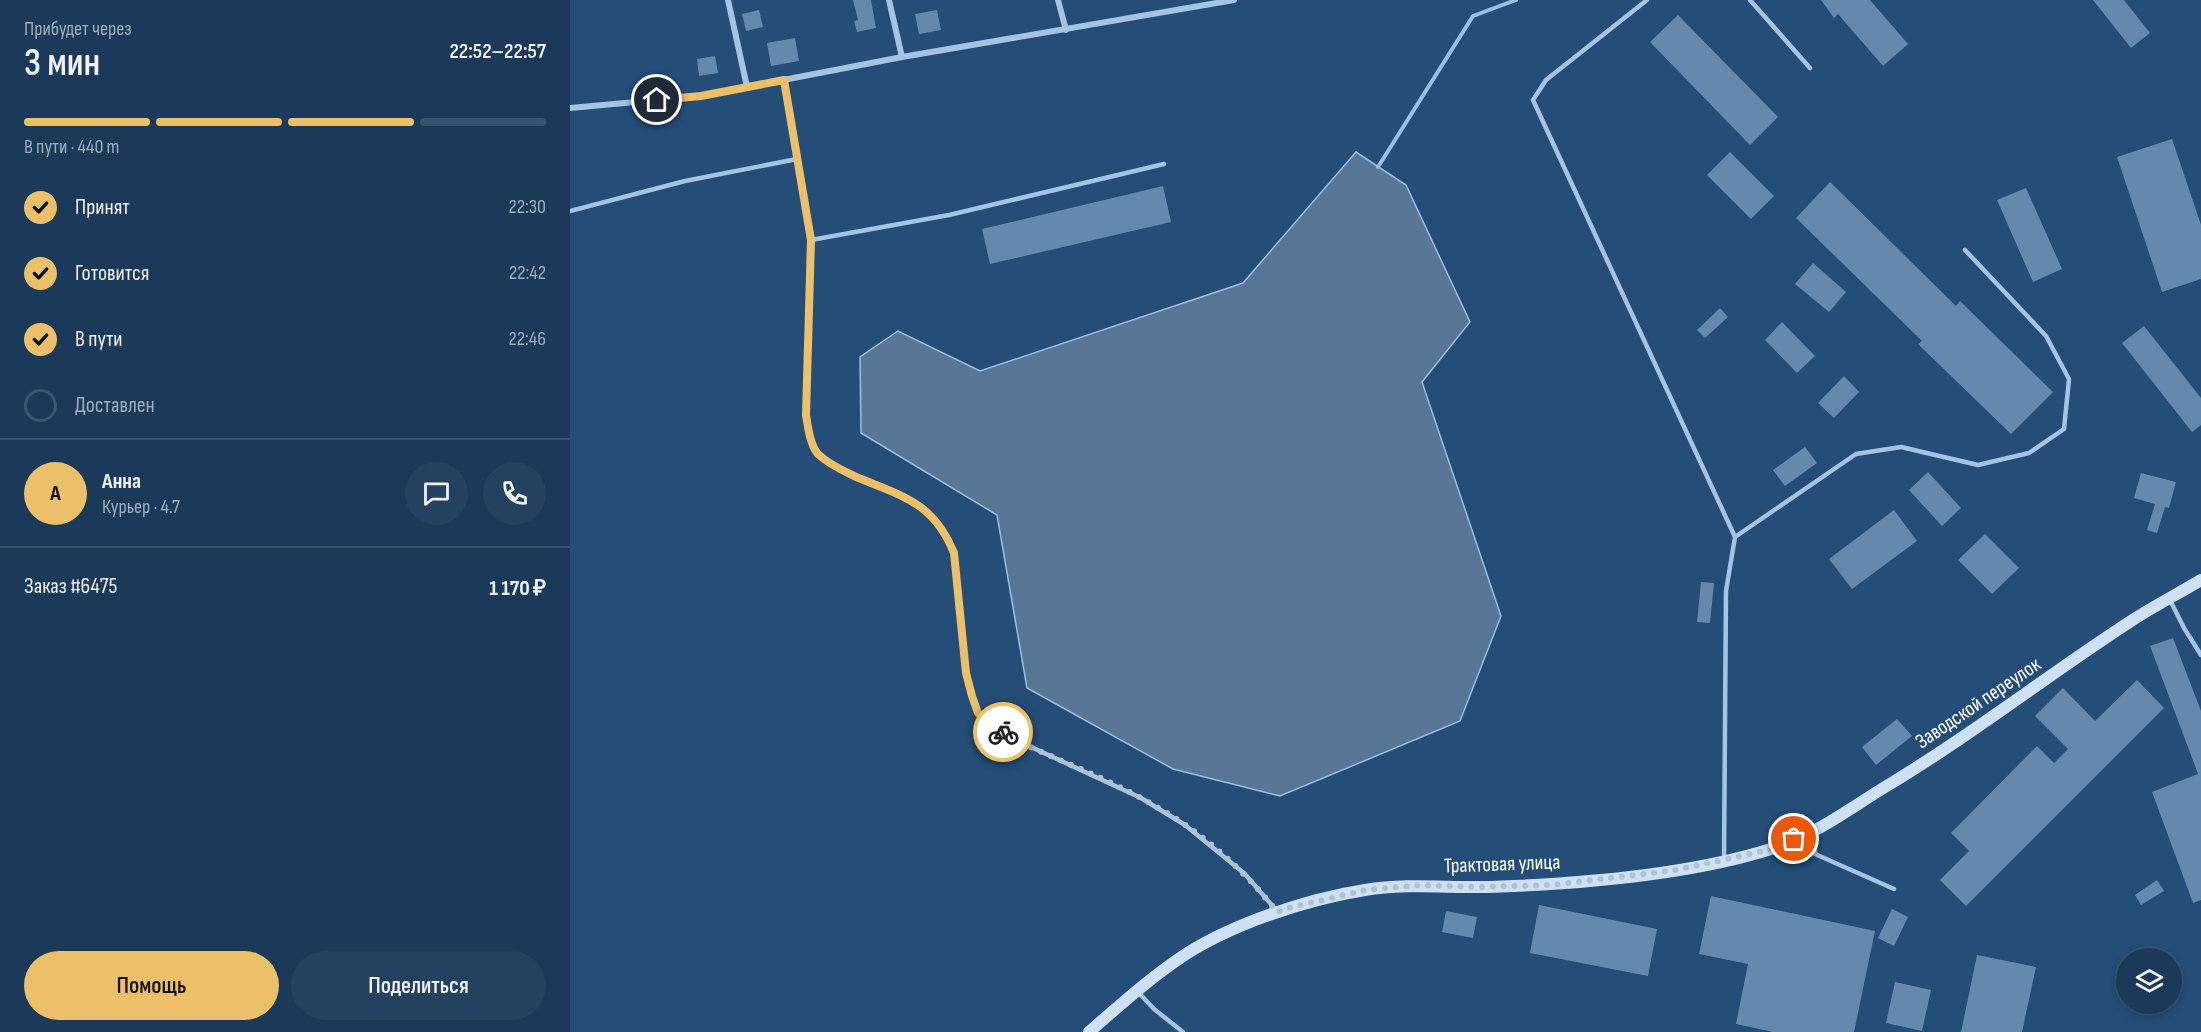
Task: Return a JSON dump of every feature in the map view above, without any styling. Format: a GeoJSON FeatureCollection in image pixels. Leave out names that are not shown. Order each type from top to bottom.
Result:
{"type":"FeatureCollection","features":[{"type":"Feature","properties":{"kind":"street"},"geometry":{"type":"LineString","coordinates":[[728,0],[747,87]]}},
{"type":"Feature","properties":{"kind":"street"},"geometry":{"type":"LineString","coordinates":[[889,0],[902,57]]}},
{"type":"Feature","properties":{"kind":"street"},"geometry":{"type":"LineString","coordinates":[[1058,0],[1066,30]]}},
{"type":"Feature","properties":{"kind":"street"},"geometry":{"type":"LineString","coordinates":[[570,108],[701,96],[902,57],[1066,30],[1197,3],[1234,0]]}},
{"type":"Feature","properties":{"kind":"street","name":"Заводской переулок"},"geometry":{"type":"LineString","coordinates":[[1773,849],[1815,830],[1927,762],[2133,620],[2201,580]]}},
{"type":"Feature","properties":{"kind":"street","name":"Трактовая улица"},"geometry":{"type":"LineString","coordinates":[[1089,1032],[1137,990],[1187,954],[1234,930],[1289,908],[1366,890],[1419,885],[1478,887],[1551,885],[1676,870],[1773,849]]}},
{"type":"Feature","properties":{"kind":"lane"},"geometry":{"type":"LineString","coordinates":[[1647,0],[1546,80],[1533,100],[1735,537],[1726,591],[1724,860]]}},
{"type":"Feature","properties":{"kind":"lane"},"geometry":{"type":"LineString","coordinates":[[1750,0],[1810,68]]}},
{"type":"Feature","properties":{"kind":"lane"},"geometry":{"type":"LineString","coordinates":[[784,80],[811,240],[806,415],[809,432],[817,453],[838,468],[921,506],[937,521],[947,537],[954,553],[966,673],[978,713],[1014,740],[1141,798],[1185,825],[1245,874],[1277,912]]}},
{"type":"Feature","properties":{"kind":"lane"},"geometry":{"type":"LineString","coordinates":[[570,211],[685,181],[797,159]]}},
{"type":"Feature","properties":{"kind":"lane"},"geometry":{"type":"LineString","coordinates":[[811,240],[949,215],[1164,164]]}},
{"type":"Feature","properties":{"kind":"lane"},"geometry":{"type":"LineString","coordinates":[[1735,537],[1856,454],[1901,447],[1978,465],[2029,453],[2064,429],[2069,379],[2046,336],[1965,250]]}},
{"type":"Feature","properties":{"kind":"lane"},"geometry":{"type":"LineString","coordinates":[[2169,599],[2201,655]]}},
{"type":"Feature","properties":{"kind":"lane"},"geometry":{"type":"LineString","coordinates":[[1815,830],[1815,854],[1894,889]]}},
{"type":"Feature","properties":{"kind":"lane"},"geometry":{"type":"LineString","coordinates":[[1137,990],[1154,1009],[1183,1032]]}},
{"type":"Feature","properties":{"kind":"water"},"geometry":{"type":"Polygon","coordinates":[[[1356,152],[1406,185],[1470,322],[1422,382],[1501,616],[1460,721],[1280,796],[1173,769],[1027,688],[997,515],[861,433],[860,357],[898,331],[980,371],[1243,283],[1356,152]]]}},
{"type":"Feature","properties":{"kind":"building"},"geometry":{"type":"Polygon","coordinates":[[[853,0],[871,0],[876,28],[857,32],[854,21],[858,20],[853,0]]]}},
{"type":"Feature","properties":{"kind":"building"},"geometry":{"type":"Polygon","coordinates":[[[1821,0],[1870,0],[1908,44],[1883,66],[1838,14],[1834,18],[1821,0]]]}},
{"type":"Feature","properties":{"kind":"building"},"geometry":{"type":"Polygon","coordinates":[[[2093,0],[2124,0],[2150,33],[2131,48],[2093,0]]]}},
{"type":"Feature","properties":{"kind":"building"},"geometry":{"type":"Polygon","coordinates":[[[759,10],[763,27],[746,31],[742,14],[759,10]]]}},
{"type":"Feature","properties":{"kind":"building"},"geometry":{"type":"Polygon","coordinates":[[[937,10],[941,30],[919,34],[915,14],[937,10]]]}},
{"type":"Feature","properties":{"kind":"building"},"geometry":{"type":"Polygon","coordinates":[[[1678,15],[1778,117],[1750,145],[1650,42],[1678,15]]]}},
{"type":"Feature","properties":{"kind":"building"},"geometry":{"type":"Polygon","coordinates":[[[795,38],[799,61],[771,66],[767,43],[795,38]]]}},
{"type":"Feature","properties":{"kind":"building"},"geometry":{"type":"Polygon","coordinates":[[[715,56],[718,73],[699,76],[697,59],[715,56]]]}},
{"type":"Feature","properties":{"kind":"building"},"geometry":{"type":"Polygon","coordinates":[[[2172,139],[2201,225],[2201,279],[2162,292],[2117,157],[2172,139]]]}},
{"type":"Feature","properties":{"kind":"building"},"geometry":{"type":"Polygon","coordinates":[[[1730,152],[1774,196],[1751,219],[1707,175],[1730,152]]]}},
{"type":"Feature","properties":{"kind":"building"},"geometry":{"type":"Polygon","coordinates":[[[1830,182],[1956,306],[1960,301],[2053,392],[2011,434],[1918,344],[1922,341],[1796,218],[1830,182]]]}},
{"type":"Feature","properties":{"kind":"building"},"geometry":{"type":"Polygon","coordinates":[[[1163,186],[1171,222],[990,264],[982,229],[1163,186]]]}},
{"type":"Feature","properties":{"kind":"building"},"geometry":{"type":"Polygon","coordinates":[[[2026,188],[2062,269],[2033,282],[1997,200],[2026,188]]]}},
{"type":"Feature","properties":{"kind":"building"},"geometry":{"type":"Polygon","coordinates":[[[1813,263],[1846,292],[1829,312],[1795,284],[1813,263]]]}},
{"type":"Feature","properties":{"kind":"building"},"geometry":{"type":"Polygon","coordinates":[[[1720,308],[1728,317],[1705,338],[1697,330],[1720,308]]]}},
{"type":"Feature","properties":{"kind":"building"},"geometry":{"type":"Polygon","coordinates":[[[1782,322],[1815,356],[1797,373],[1765,340],[1782,322]]]}},
{"type":"Feature","properties":{"kind":"building"},"geometry":{"type":"Polygon","coordinates":[[[2144,326],[2201,398],[2201,425],[2192,432],[2122,343],[2144,326]]]}},
{"type":"Feature","properties":{"kind":"building"},"geometry":{"type":"Polygon","coordinates":[[[1844,376],[1859,392],[1834,418],[1818,403],[1844,376]]]}},
{"type":"Feature","properties":{"kind":"building"},"geometry":{"type":"Polygon","coordinates":[[[1805,447],[1817,463],[1785,486],[1773,470],[1805,447]]]}},
{"type":"Feature","properties":{"kind":"building"},"geometry":{"type":"Polygon","coordinates":[[[1928,472],[1961,508],[1942,526],[1909,490],[1928,472]]]}},
{"type":"Feature","properties":{"kind":"building"},"geometry":{"type":"Polygon","coordinates":[[[2141,473],[2176,482],[2169,508],[2165,507],[2157,533],[2147,530],[2155,504],[2134,498],[2141,473]]]}},
{"type":"Feature","properties":{"kind":"building"},"geometry":{"type":"Polygon","coordinates":[[[1894,510],[1917,541],[1852,589],[1829,559],[1894,510]]]}},
{"type":"Feature","properties":{"kind":"building"},"geometry":{"type":"Polygon","coordinates":[[[1985,534],[2019,568],[1992,594],[1958,560],[1985,534]]]}},
{"type":"Feature","properties":{"kind":"building"},"geometry":{"type":"Polygon","coordinates":[[[1701,582],[1714,583],[1710,623],[1697,622],[1701,582]]]}},
{"type":"Feature","properties":{"kind":"building"},"geometry":{"type":"Polygon","coordinates":[[[2173,638],[2201,711],[2201,900],[2193,903],[2152,792],[2198,774],[2150,646],[2173,638]]]}},
{"type":"Feature","properties":{"kind":"building"},"geometry":{"type":"Polygon","coordinates":[[[2137,680],[2164,708],[1966,906],[1940,880],[1969,851],[1951,833],[2037,746],[2054,763],[2068,749],[2035,716],[2063,688],[2095,721],[2137,680]]]}},
{"type":"Feature","properties":{"kind":"building"},"geometry":{"type":"Polygon","coordinates":[[[1897,719],[1912,736],[1876,765],[1862,747],[1897,719]]]}},
{"type":"Feature","properties":{"kind":"building"},"geometry":{"type":"Polygon","coordinates":[[[2157,880],[2164,891],[2141,905],[2135,895],[2157,880]]]}},
{"type":"Feature","properties":{"kind":"building"},"geometry":{"type":"Polygon","coordinates":[[[1711,896],[1875,931],[1854,1032],[1773,1032],[1736,1024],[1748,964],[1699,954],[1711,896]]]}},
{"type":"Feature","properties":{"kind":"building"},"geometry":{"type":"Polygon","coordinates":[[[1539,905],[1657,929],[1648,976],[1530,953],[1539,905]]]}},
{"type":"Feature","properties":{"kind":"building"},"geometry":{"type":"Polygon","coordinates":[[[1892,909],[1908,917],[1894,946],[1878,938],[1892,909]]]}},
{"type":"Feature","properties":{"kind":"building"},"geometry":{"type":"Polygon","coordinates":[[[1446,911],[1477,917],[1473,938],[1442,932],[1446,911]]]}},
{"type":"Feature","properties":{"kind":"building"},"geometry":{"type":"Polygon","coordinates":[[[1977,955],[2036,967],[2022,1032],[1961,1032],[1977,955]]]}},
{"type":"Feature","properties":{"kind":"building"},"geometry":{"type":"Polygon","coordinates":[[[1895,982],[1931,990],[1922,1031],[1886,1023],[1895,982]]]}},
{"type":"Feature","properties":{"kind":"waterway"},"geometry":{"type":"LineString","coordinates":[[1378,167],[1473,16],[1516,0]]}},
{"type":"Feature","properties":{"kind":"way so far"},"geometry":{"type":"LineString","coordinates":[[1003,732],[1014,740],[1141,798],[1185,825],[1245,874],[1277,912],[1366,890],[1419,885],[1478,887],[1551,885],[1676,870],[1773,849],[1794,839]]}},
{"type":"Feature","properties":{"kind":"route"},"geometry":{"type":"LineString","coordinates":[[657,100],[701,96],[784,80],[811,240],[806,415],[809,432],[817,453],[838,468],[921,506],[937,521],[954,553],[966,673],[972,696],[978,713],[1003,732]]}}]}
